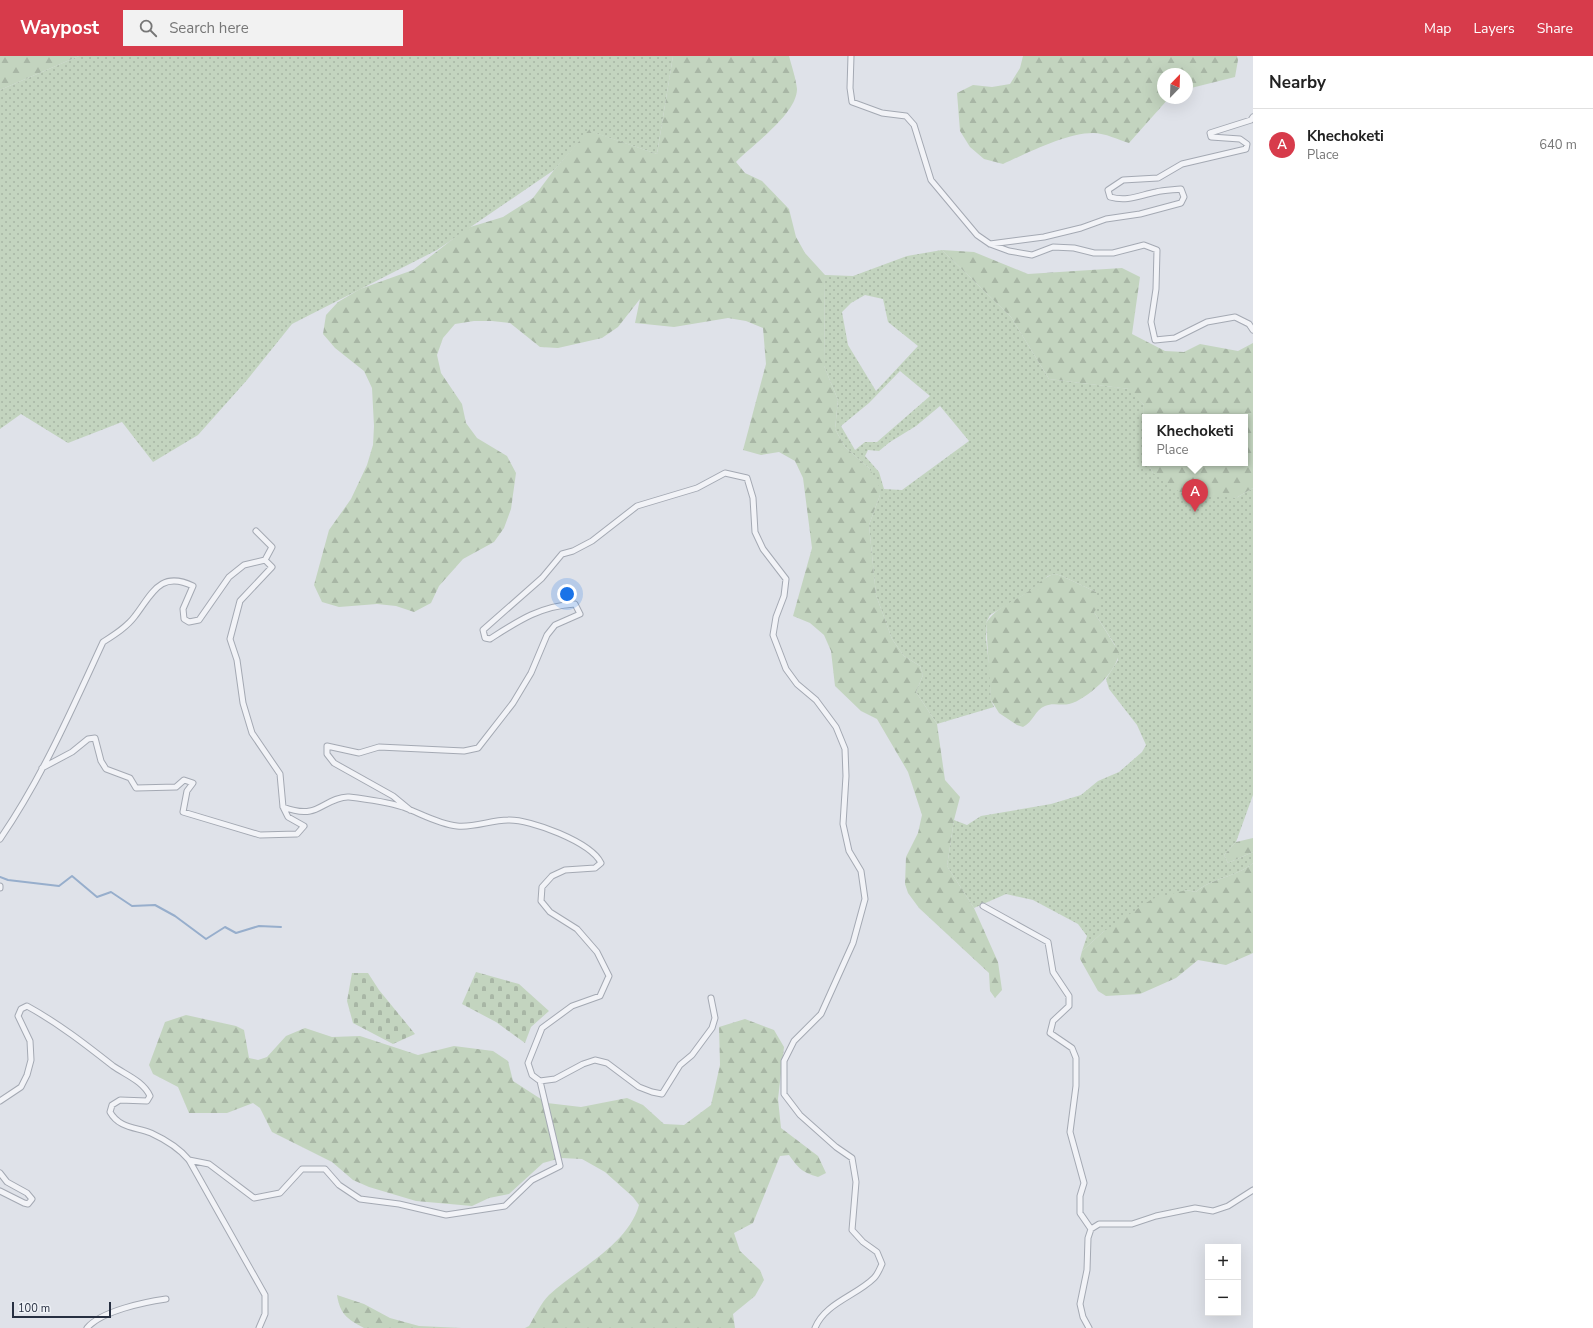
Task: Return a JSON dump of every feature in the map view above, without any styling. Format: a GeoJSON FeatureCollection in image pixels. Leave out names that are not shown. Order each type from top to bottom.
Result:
{"type":"FeatureCollection","features":[{"type":"Feature","properties":{"kind":"street"},"geometry":{"type":"LineString","coordinates":[[851,56],[850,88],[852,102],[882,114],[906,116],[914,126],[931,180],[977,235],[990,244],[1009,251],[1032,255],[1053,247],[1074,248],[1094,254],[1113,253],[1144,246],[1157,250],[1156,289],[1151,322],[1155,340],[1175,338],[1207,322],[1236,317],[1249,324],[1253,330]]}},
{"type":"Feature","properties":{"kind":"street"},"geometry":{"type":"LineString","coordinates":[[990,244],[1044,237],[1081,228],[1106,219],[1140,214],[1180,203],[1184,197],[1181,189],[1155,192],[1135,198],[1120,200],[1110,197],[1108,190],[1124,180],[1158,178],[1182,164],[1246,149],[1247,144],[1240,139],[1211,137],[1210,133],[1251,120],[1253,117]]}},
{"type":"Feature","properties":{"kind":"street"},"geometry":{"type":"LineString","coordinates":[[410,810],[393,796],[334,763],[327,754],[327,746],[359,753],[379,747],[464,751],[478,748],[513,703],[531,673],[547,635],[555,625],[580,614],[575,604],[558,605],[530,614],[490,639],[485,638],[483,630],[542,578],[562,554],[573,551],[592,541],[612,527],[637,506],[697,488],[725,473],[748,478],[753,498],[755,532],[763,549],[786,579],[784,596],[776,617],[773,635],[786,669],[797,684],[816,700],[836,727],[845,749],[846,776],[843,824],[849,851],[861,871],[865,899],[853,943],[821,1014],[794,1041],[784,1061],[784,1094],[805,1120],[836,1147],[852,1158],[856,1182],[852,1230],[862,1242],[877,1252],[882,1264],[875,1277],[831,1308],[817,1321],[814,1328]]}},
{"type":"Feature","properties":{"kind":"street"},"geometry":{"type":"LineString","coordinates":[[0,839],[15,817],[63,728],[103,642],[114,635],[134,617],[148,596],[162,582],[182,581],[193,586],[183,609],[184,619],[189,622],[199,620],[229,577],[244,565],[265,560],[272,547],[256,531]]}},
{"type":"Feature","properties":{"kind":"street"},"geometry":{"type":"LineString","coordinates":[[41,768],[72,752],[88,739],[95,738],[101,762],[106,769],[130,778],[136,788],[176,787],[184,780],[193,784],[187,791],[183,812],[260,835],[297,834],[304,826],[288,817],[283,807],[280,774],[252,733],[243,704],[237,660],[230,639],[240,600],[272,567],[265,560]]}},
{"type":"Feature","properties":{"kind":"street"},"geometry":{"type":"LineString","coordinates":[[189,1160],[209,1164],[254,1198],[280,1193],[302,1169],[325,1169],[339,1185],[360,1199],[399,1204],[446,1215],[505,1206],[532,1180],[560,1166],[540,1081],[532,1075],[528,1063],[542,1028],[572,1006],[600,996],[609,976],[597,952],[576,929],[550,912],[541,901],[542,887],[552,876],[564,870],[595,868],[601,863],[598,856],[588,848],[526,821],[506,820],[457,826],[402,807],[347,797],[327,802],[311,812],[291,810],[283,807]]}},
{"type":"Feature","properties":{"kind":"street"},"geometry":{"type":"LineString","coordinates":[[983,906],[1048,942],[1053,972],[1069,996],[1069,1006],[1054,1021],[1050,1033],[1072,1048],[1076,1058],[1076,1086],[1070,1132],[1084,1183],[1080,1196],[1080,1213],[1091,1230]]}},
{"type":"Feature","properties":{"kind":"street"},"geometry":{"type":"LineString","coordinates":[[540,1081],[555,1078],[583,1064],[595,1060],[607,1063],[639,1087],[662,1094],[680,1065],[692,1055],[712,1028],[715,1018],[711,998]]}},
{"type":"Feature","properties":{"kind":"street"},"geometry":{"type":"LineString","coordinates":[[0,1101],[21,1087],[27,1075],[31,1060],[30,1041],[18,1016],[21,1009],[27,1006],[53,1020],[114,1067],[146,1088],[150,1096],[147,1101],[120,1100],[112,1105],[110,1112],[114,1119],[124,1125],[151,1133],[183,1152],[189,1160],[264,1295],[265,1314],[259,1328]]}},
{"type":"Feature","properties":{"kind":"street"},"geometry":{"type":"LineString","coordinates":[[0,1174],[7,1182],[27,1193],[32,1199],[28,1204],[24,1203],[0,1191]]}},
{"type":"Feature","properties":{"kind":"street"},"geometry":{"type":"LineString","coordinates":[[1089,1328],[1083,1317],[1080,1304],[1087,1270],[1088,1238],[1091,1230],[1099,1224],[1132,1224],[1156,1216],[1194,1208],[1213,1211],[1228,1206],[1253,1190]]}},
{"type":"Feature","properties":{"kind":"street"},"geometry":{"type":"LineString","coordinates":[[88,1328],[91,1324],[121,1309],[145,1302],[166,1299]]}},
{"type":"Feature","properties":{"kind":"green space"},"geometry":{"type":"Polygon","coordinates":[[[0,56],[79,56],[0,90],[0,56]]]}},
{"type":"Feature","properties":{"kind":"green space"},"geometry":{"type":"Polygon","coordinates":[[[79,56],[673,56],[657,154],[589,131],[554,170],[437,250],[292,324],[247,380],[198,435],[153,462],[122,422],[68,443],[21,414],[0,429],[0,90],[79,56]]]}},
{"type":"Feature","properties":{"kind":"green space"},"geometry":{"type":"Polygon","coordinates":[[[673,56],[789,56],[797,89],[795,99],[790,109],[782,119],[736,162],[745,173],[762,181],[789,209],[796,237],[805,253],[825,275],[824,366],[838,400],[835,429],[845,447],[869,468],[879,486],[880,495],[869,525],[876,595],[892,639],[904,656],[920,666],[923,675],[916,692],[937,724],[945,780],[960,797],[954,820],[947,866],[974,908],[998,962],[1002,990],[995,998],[990,991],[989,973],[919,908],[908,893],[905,884],[906,857],[918,833],[922,815],[908,772],[877,719],[861,711],[835,686],[831,651],[824,635],[810,623],[793,616],[812,548],[803,478],[795,461],[779,452],[761,455],[743,450],[766,364],[763,328],[746,321],[728,318],[674,327],[635,323],[640,299],[618,327],[602,338],[558,348],[540,347],[510,323],[474,321],[455,324],[443,338],[437,355],[441,373],[462,404],[466,423],[477,438],[507,456],[516,473],[511,509],[504,528],[494,542],[463,559],[439,586],[431,603],[414,612],[396,606],[377,604],[339,607],[322,602],[314,585],[329,530],[351,499],[367,465],[373,445],[374,426],[372,388],[364,371],[335,348],[323,334],[326,315],[338,302],[360,289],[413,270],[467,228],[503,217],[533,198],[554,170],[595,123],[590,131],[657,154],[673,56]]]}},
{"type":"Feature","properties":{"kind":"green space"},"geometry":{"type":"Polygon","coordinates":[[[1023,56],[1237,56],[1238,60],[1235,77],[1193,88],[1193,68],[1157,68],[1157,104],[1164,104],[1129,143],[1102,134],[1083,134],[1071,136],[1047,144],[1003,164],[984,159],[970,147],[960,131],[957,93],[973,85],[992,87],[1010,84],[1020,68],[1023,56]]]}},
{"type":"Feature","properties":{"kind":"green space"},"geometry":{"type":"Polygon","coordinates":[[[942,250],[1011,317],[1049,379],[1130,389],[1144,405],[1144,414],[1142,414],[1142,466],[1150,466],[1153,473],[1236,498],[1253,488],[1253,795],[1236,842],[1224,855],[1228,863],[1253,852],[1253,863],[1239,872],[1210,883],[1196,892],[1186,890],[1103,932],[1082,951],[1087,936],[1078,924],[1033,900],[1006,894],[974,908],[947,866],[954,820],[967,825],[981,816],[1051,804],[1081,795],[1098,781],[1119,772],[1142,752],[1146,745],[1137,725],[1109,689],[1106,679],[1118,660],[1115,645],[1094,612],[1096,592],[1062,576],[1055,574],[1048,576],[1030,591],[990,615],[986,623],[991,700],[994,707],[937,724],[916,692],[923,675],[920,666],[904,656],[892,639],[876,595],[869,525],[880,495],[869,468],[845,447],[835,429],[838,400],[824,366],[825,275],[853,276],[907,256],[942,250]],[[865,295],[851,303],[842,312],[848,345],[876,391],[918,346],[888,322],[883,299],[865,295]],[[900,371],[869,403],[841,426],[855,450],[865,442],[877,442],[930,396],[900,371]],[[940,406],[916,426],[890,442],[879,451],[868,450],[865,456],[879,472],[884,489],[902,490],[969,441],[940,406]]]}},
{"type":"Feature","properties":{"kind":"green space"},"geometry":{"type":"Polygon","coordinates":[[[942,250],[974,252],[1028,274],[1122,268],[1140,277],[1132,334],[1165,351],[1184,352],[1200,344],[1238,351],[1253,343],[1253,488],[1236,498],[1180,492],[1153,473],[1150,466],[1248,466],[1248,414],[1144,414],[1144,405],[1129,389],[1049,379],[1011,317],[942,250]]]}},
{"type":"Feature","properties":{"kind":"green space"},"geometry":{"type":"Polygon","coordinates":[[[1055,574],[1096,592],[1100,605],[1094,612],[1119,652],[1113,668],[1092,691],[1084,697],[1069,704],[1051,704],[1045,706],[1039,710],[1023,727],[1017,725],[999,713],[991,700],[986,623],[990,617],[1000,609],[1029,591],[1044,579],[1055,574]]]}},
{"type":"Feature","properties":{"kind":"green space"},"geometry":{"type":"Polygon","coordinates":[[[1253,838],[1253,852],[1228,863],[1224,855],[1236,842],[1253,838]]]}},
{"type":"Feature","properties":{"kind":"green space"},"geometry":{"type":"Polygon","coordinates":[[[1253,863],[1253,953],[1226,965],[1198,960],[1176,978],[1140,994],[1106,996],[1098,991],[1080,959],[1082,951],[1103,932],[1152,899],[1186,890],[1196,892],[1210,883],[1239,872],[1253,863]]]}},
{"type":"Feature","properties":{"kind":"green space"},"geometry":{"type":"Polygon","coordinates":[[[476,972],[519,984],[549,1011],[531,1027],[525,1043],[496,1022],[462,1004],[476,972]]]}},
{"type":"Feature","properties":{"kind":"green space"},"geometry":{"type":"Polygon","coordinates":[[[352,973],[368,973],[379,990],[415,1034],[393,1044],[353,1023],[347,1001],[352,973]]]}},
{"type":"Feature","properties":{"kind":"green space"},"geometry":{"type":"Polygon","coordinates":[[[186,1015],[236,1026],[244,1030],[249,1058],[258,1060],[267,1057],[286,1036],[305,1028],[332,1037],[360,1036],[418,1055],[454,1046],[493,1051],[508,1061],[513,1081],[547,1103],[581,1107],[627,1098],[643,1105],[664,1124],[684,1125],[711,1105],[720,1065],[719,1027],[745,1019],[774,1030],[784,1047],[778,1099],[781,1128],[818,1156],[826,1173],[818,1177],[804,1172],[789,1155],[780,1156],[753,1223],[734,1233],[740,1251],[760,1270],[764,1280],[755,1296],[733,1314],[735,1328],[525,1328],[529,1326],[549,1295],[600,1255],[624,1232],[633,1219],[639,1205],[633,1197],[605,1172],[582,1159],[561,1158],[543,1163],[509,1194],[489,1198],[472,1206],[416,1201],[369,1187],[353,1180],[332,1162],[272,1132],[260,1108],[253,1103],[227,1113],[189,1113],[178,1087],[153,1074],[149,1065],[165,1022],[186,1015]]]}},
{"type":"Feature","properties":{"kind":"green space"},"geometry":{"type":"Polygon","coordinates":[[[337,1295],[364,1304],[390,1318],[419,1326],[462,1328],[364,1328],[353,1322],[345,1315],[338,1302],[337,1295]]]}},
{"type":"Feature","properties":{"kind":"waterway"},"geometry":{"type":"LineString","coordinates":[[0,877],[8,880],[59,886],[72,876],[97,897],[111,892],[132,906],[155,905],[175,916],[206,939],[225,927],[236,933],[259,926],[281,927]]}},
{"type":"Feature","properties":{"kind":"place","name":"Khechoketi"},"geometry":{"type":"Point","coordinates":[1195,512]}}]}
